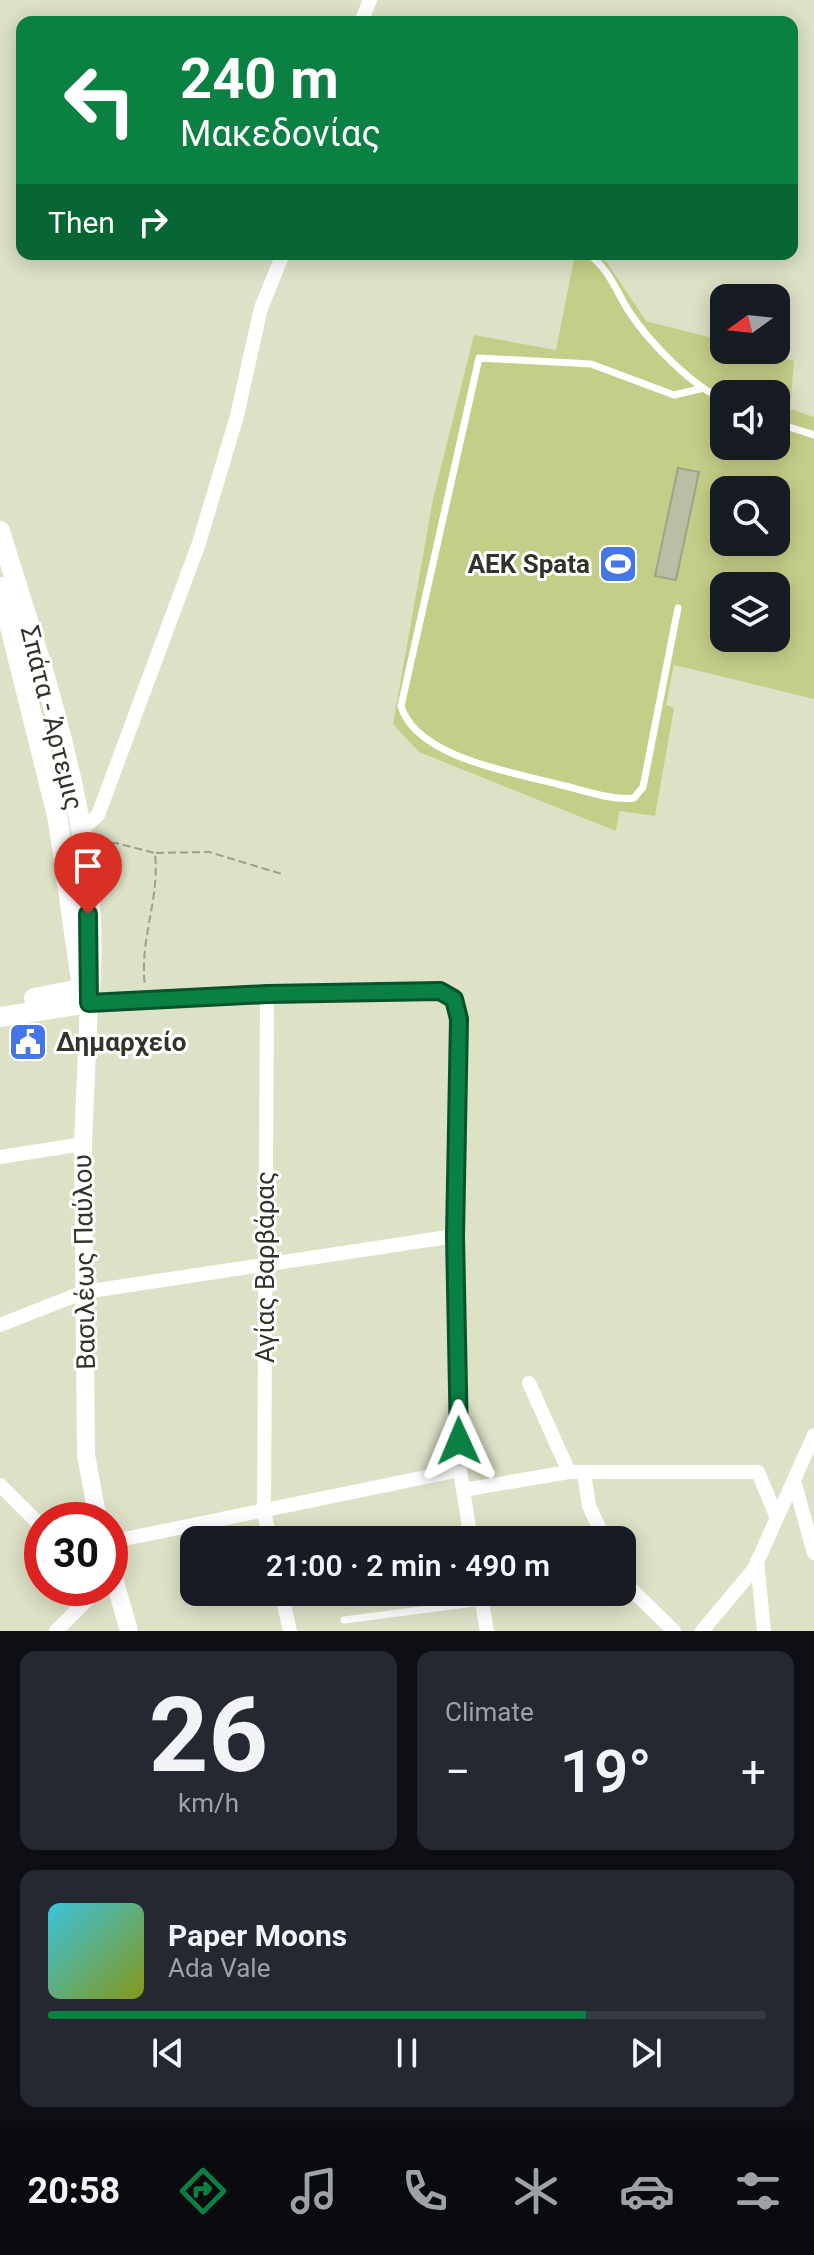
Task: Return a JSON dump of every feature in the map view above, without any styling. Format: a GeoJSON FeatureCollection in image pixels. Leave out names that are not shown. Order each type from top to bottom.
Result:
{"type":"FeatureCollection","features":[{"type":"Feature","properties":{"kind":"main road","name":"Σπάτα - Άρτεμις"},"geometry":{"type":"LineString","coordinates":[[0,531],[57,721],[80,837],[91,947],[85,996]]}},
{"type":"Feature","properties":{"kind":"main road","name":"Σπάτα - Άρτεμις"},"geometry":{"type":"LineString","coordinates":[[0,587],[52,790],[67,868],[85,996]]}},
{"type":"Feature","properties":{"kind":"main road"},"geometry":{"type":"LineString","coordinates":[[42,996],[62,979],[75,942]]}},
{"type":"Feature","properties":{"kind":"main road"},"geometry":{"type":"LineString","coordinates":[[0,1003],[42,996],[85,996]]}},
{"type":"Feature","properties":{"kind":"main road"},"geometry":{"type":"LineString","coordinates":[[0,1017],[85,996]]}},
{"type":"Feature","properties":{"kind":"street"},"geometry":{"type":"LineString","coordinates":[[80,837],[98,815],[176,612],[237,416],[261,308],[281,260]]}},
{"type":"Feature","properties":{"kind":"street"},"geometry":{"type":"LineString","coordinates":[[85,996],[147,999],[440,991],[454,999],[459,1019],[455,1236],[460,1470],[469,1526]]}},
{"type":"Feature","properties":{"kind":"street","name":"Αγίας Βαρβάρας"},"geometry":{"type":"LineString","coordinates":[[267,994],[264,1511],[267,1526]]}},
{"type":"Feature","properties":{"kind":"street","name":"Βασιλέως Παύλου"},"geometry":{"type":"LineString","coordinates":[[85,996],[86,1455],[95,1502]]}},
{"type":"Feature","properties":{"kind":"street"},"geometry":{"type":"LineString","coordinates":[[0,1157],[83,1144]]}},
{"type":"Feature","properties":{"kind":"street"},"geometry":{"type":"LineString","coordinates":[[0,1325],[84,1292],[455,1236]]}},
{"type":"Feature","properties":{"kind":"street"},"geometry":{"type":"LineString","coordinates":[[529,1383],[577,1472],[598,1526]]}},
{"type":"Feature","properties":{"kind":"street"},"geometry":{"type":"LineString","coordinates":[[702,1631],[757,1561],[795,1484],[814,1435]]}},
{"type":"Feature","properties":{"kind":"street"},"geometry":{"type":"LineString","coordinates":[[128,1538],[460,1470]]}},
{"type":"Feature","properties":{"kind":"street"},"geometry":{"type":"LineString","coordinates":[[463,1490],[577,1472],[758,1472],[777,1518]]}},
{"type":"Feature","properties":{"kind":"street"},"geometry":{"type":"LineString","coordinates":[[795,1484],[814,1553]]}},
{"type":"Feature","properties":{"kind":"street"},"geometry":{"type":"LineString","coordinates":[[0,1485],[24,1509]]}},
{"type":"Feature","properties":{"kind":"street"},"geometry":{"type":"LineString","coordinates":[[757,1561],[764,1631]]}},
{"type":"Feature","properties":{"kind":"street"},"geometry":{"type":"LineString","coordinates":[[636,1594],[674,1631]]}},
{"type":"Feature","properties":{"kind":"street"},"geometry":{"type":"LineString","coordinates":[[56,1631],[84,1606]]}},
{"type":"Feature","properties":{"kind":"street"},"geometry":{"type":"LineString","coordinates":[[118,1606],[129,1631]]}},
{"type":"Feature","properties":{"kind":"street"},"geometry":{"type":"LineString","coordinates":[[284,1606],[290,1631]]}},
{"type":"Feature","properties":{"kind":"street"},"geometry":{"type":"LineString","coordinates":[[483,1606],[487,1631]]}},
{"type":"Feature","properties":{"kind":"lane"},"geometry":{"type":"LineString","coordinates":[[595,260],[609,272],[646,335],[700,389],[710,394]]}},
{"type":"Feature","properties":{"kind":"lane"},"geometry":{"type":"LineString","coordinates":[[678,608],[643,787],[634,798],[589,792],[469,762],[432,741],[404,716],[401,706],[479,358],[591,364],[674,395],[700,389]]}},
{"type":"Feature","properties":{"kind":"lane"},"geometry":{"type":"LineString","coordinates":[[790,427],[814,435]]}},
{"type":"Feature","properties":{"kind":"lane"},"geometry":{"type":"LineString","coordinates":[[344,1620],[427,1606]]}},
{"type":"Feature","properties":{"kind":"path"},"geometry":{"type":"LineString","coordinates":[[80,837],[155,853],[209,852],[282,874]]}},
{"type":"Feature","properties":{"kind":"path"},"geometry":{"type":"LineString","coordinates":[[147,999],[142,947],[157,879],[155,853]]}},
{"type":"Feature","properties":{"kind":"green space","name":"AEK Spata"},"geometry":{"type":"Polygon","coordinates":[[[574,260],[603,260],[646,321],[710,337],[710,364],[790,364],[790,360],[794,361],[790,409],[814,417],[814,699],[674,665],[666,705],[674,708],[655,816],[619,811],[616,831],[419,752],[393,724],[433,499],[474,335],[556,350],[574,260]]]}},
{"type":"Feature","properties":{"kind":"building"},"geometry":{"type":"Polygon","coordinates":[[[678,468],[699,472],[676,580],[655,576],[678,468]]]}},
{"type":"Feature","properties":{"kind":"place","name":"AEK Spata"},"geometry":{"type":"Point","coordinates":[618,564]}},
{"type":"Feature","properties":{"kind":"place","name":"Δημαρχείο"},"geometry":{"type":"Point","coordinates":[28,1042]}},
{"type":"Feature","properties":{"kind":"route"},"geometry":{"type":"LineString","coordinates":[[88,914],[91,947],[89,1003],[267,994],[440,991],[454,999],[459,1019],[455,1236],[459,1441]]}}]}
